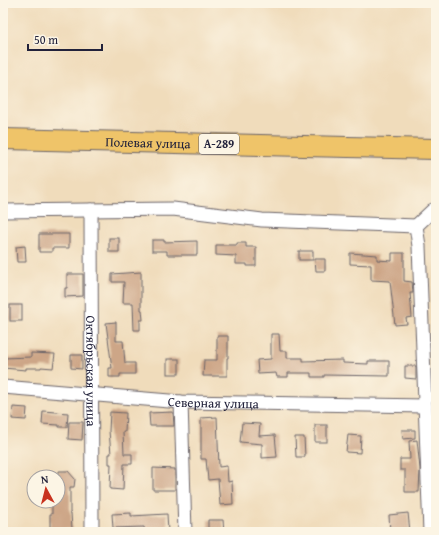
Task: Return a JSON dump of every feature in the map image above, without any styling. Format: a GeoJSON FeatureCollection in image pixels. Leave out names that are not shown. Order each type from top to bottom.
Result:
{"type":"FeatureCollection","features":[{"type":"Feature","properties":{"kind":"highway","name":"Полевая улица"},"geometry":{"type":"LineString","coordinates":[[3,138],[436,149]]}},
{"type":"Feature","properties":{"kind":"highway","name":"Полевая улица"},"geometry":{"type":"LineString","coordinates":[[3,151],[436,161]]}},
{"type":"Feature","properties":{"kind":"street"},"geometry":{"type":"LineString","coordinates":[[3,211],[173,209],[262,220],[416,226],[436,209]]}},
{"type":"Feature","properties":{"kind":"street","name":"Октябрьская улица"},"geometry":{"type":"LineString","coordinates":[[91,210],[92,532]]}},
{"type":"Feature","properties":{"kind":"street"},"geometry":{"type":"LineString","coordinates":[[416,226],[419,246],[430,532]]}},
{"type":"Feature","properties":{"kind":"street","name":"Северная улица"},"geometry":{"type":"LineString","coordinates":[[3,387],[181,402],[424,406]]}},
{"type":"Feature","properties":{"kind":"street"},"geometry":{"type":"LineString","coordinates":[[181,402],[185,532]]}},
{"type":"Feature","properties":{"kind":"building"},"geometry":{"type":"Polygon","coordinates":[[[39,234],[69,234],[69,248],[52,248],[52,252],[39,252],[39,234]]]}},
{"type":"Feature","properties":{"kind":"building"},"geometry":{"type":"Polygon","coordinates":[[[109,238],[119,238],[119,252],[109,252],[109,238]]]}},
{"type":"Feature","properties":{"kind":"building"},"geometry":{"type":"Polygon","coordinates":[[[152,240],[164,240],[164,242],[197,241],[197,255],[167,255],[167,251],[152,251],[152,240]]]}},
{"type":"Feature","properties":{"kind":"building"},"geometry":{"type":"Polygon","coordinates":[[[237,243],[246,243],[246,247],[256,247],[256,266],[236,264],[236,256],[216,255],[216,245],[237,245],[237,243]]]}},
{"type":"Feature","properties":{"kind":"building"},"geometry":{"type":"Polygon","coordinates":[[[25,246],[26,262],[17,262],[16,247],[25,246]]]}},
{"type":"Feature","properties":{"kind":"building"},"geometry":{"type":"Polygon","coordinates":[[[299,251],[313,251],[313,260],[299,260],[299,251]]]}},
{"type":"Feature","properties":{"kind":"building"},"geometry":{"type":"Polygon","coordinates":[[[350,253],[377,255],[377,260],[392,261],[392,253],[404,253],[404,281],[412,282],[413,293],[410,293],[412,317],[406,318],[407,324],[395,325],[390,281],[371,280],[371,265],[350,264],[350,253]]]}},
{"type":"Feature","properties":{"kind":"building"},"geometry":{"type":"Polygon","coordinates":[[[315,259],[325,259],[325,271],[316,271],[315,259]]]}},
{"type":"Feature","properties":{"kind":"building"},"geometry":{"type":"Polygon","coordinates":[[[141,272],[141,310],[143,320],[140,320],[140,330],[134,330],[133,303],[123,303],[124,282],[112,282],[112,274],[141,272]]]}},
{"type":"Feature","properties":{"kind":"building"},"geometry":{"type":"Polygon","coordinates":[[[67,274],[83,274],[83,296],[65,297],[65,288],[67,288],[67,274]]]}},
{"type":"Feature","properties":{"kind":"building"},"geometry":{"type":"Polygon","coordinates":[[[10,305],[22,305],[22,321],[10,321],[10,305]]]}},
{"type":"Feature","properties":{"kind":"building"},"geometry":{"type":"Polygon","coordinates":[[[116,322],[116,341],[123,341],[125,363],[135,363],[135,374],[120,374],[120,377],[109,377],[109,368],[112,368],[106,323],[116,322]]]}},
{"type":"Feature","properties":{"kind":"building"},"geometry":{"type":"Polygon","coordinates":[[[271,334],[279,334],[280,351],[287,351],[287,358],[303,358],[303,361],[343,360],[343,363],[368,364],[368,361],[389,361],[389,376],[324,375],[324,377],[311,377],[311,373],[288,373],[288,377],[277,377],[276,373],[258,374],[257,360],[271,359],[271,334]]]}},
{"type":"Feature","properties":{"kind":"building"},"geometry":{"type":"Polygon","coordinates":[[[217,336],[228,336],[227,376],[203,376],[204,360],[217,360],[217,336]]]}},
{"type":"Feature","properties":{"kind":"building"},"geometry":{"type":"Polygon","coordinates":[[[31,353],[55,354],[53,368],[26,368],[26,370],[3,368],[3,358],[31,357],[31,353]]]}},
{"type":"Feature","properties":{"kind":"building"},"geometry":{"type":"Polygon","coordinates":[[[71,355],[82,355],[82,369],[71,368],[71,355]]]}},
{"type":"Feature","properties":{"kind":"building"},"geometry":{"type":"Polygon","coordinates":[[[167,359],[179,359],[179,374],[167,374],[167,359]]]}},
{"type":"Feature","properties":{"kind":"building"},"geometry":{"type":"Polygon","coordinates":[[[405,366],[416,366],[416,379],[405,378],[405,366]]]}},
{"type":"Feature","properties":{"kind":"building"},"geometry":{"type":"Polygon","coordinates":[[[13,407],[27,408],[26,420],[12,419],[13,407]]]}},
{"type":"Feature","properties":{"kind":"building"},"geometry":{"type":"Polygon","coordinates":[[[43,411],[68,413],[67,427],[42,424],[43,411]]]}},
{"type":"Feature","properties":{"kind":"building"},"geometry":{"type":"Polygon","coordinates":[[[110,412],[126,413],[125,432],[123,432],[124,454],[132,454],[132,464],[124,464],[123,490],[110,489],[110,412]]]}},
{"type":"Feature","properties":{"kind":"building"},"geometry":{"type":"Polygon","coordinates":[[[173,412],[174,426],[150,426],[149,413],[173,412]]]}},
{"type":"Feature","properties":{"kind":"building"},"geometry":{"type":"Polygon","coordinates":[[[217,417],[219,467],[227,466],[228,482],[232,481],[233,504],[220,505],[218,479],[208,480],[206,459],[201,459],[201,418],[217,417]]]}},
{"type":"Feature","properties":{"kind":"building"},"geometry":{"type":"Polygon","coordinates":[[[69,422],[83,422],[82,440],[68,439],[69,422]]]}},
{"type":"Feature","properties":{"kind":"building"},"geometry":{"type":"Polygon","coordinates":[[[242,423],[260,424],[259,436],[275,435],[277,457],[262,458],[262,444],[240,442],[242,423]]]}},
{"type":"Feature","properties":{"kind":"building"},"geometry":{"type":"Polygon","coordinates":[[[315,425],[327,425],[327,442],[315,442],[315,425]]]}},
{"type":"Feature","properties":{"kind":"building"},"geometry":{"type":"Polygon","coordinates":[[[402,430],[415,430],[415,438],[403,439],[402,430]]]}},
{"type":"Feature","properties":{"kind":"building"},"geometry":{"type":"Polygon","coordinates":[[[348,435],[361,436],[360,453],[346,452],[348,435]]]}},
{"type":"Feature","properties":{"kind":"building"},"geometry":{"type":"Polygon","coordinates":[[[295,437],[304,437],[305,457],[296,457],[295,437]]]}},
{"type":"Feature","properties":{"kind":"building"},"geometry":{"type":"Polygon","coordinates":[[[417,440],[420,469],[419,492],[405,492],[405,470],[400,470],[400,459],[410,459],[409,441],[417,440]]]}},
{"type":"Feature","properties":{"kind":"building"},"geometry":{"type":"Polygon","coordinates":[[[153,468],[175,469],[175,490],[153,490],[153,468]]]}},
{"type":"Feature","properties":{"kind":"building"},"geometry":{"type":"Polygon","coordinates":[[[66,471],[68,471],[75,479],[74,487],[70,487],[70,513],[72,529],[50,530],[50,514],[52,514],[52,509],[66,509],[66,471]]]}},
{"type":"Feature","properties":{"kind":"building"},"geometry":{"type":"Polygon","coordinates":[[[131,513],[131,516],[167,514],[168,532],[145,532],[144,527],[113,528],[112,514],[131,513]]]}},
{"type":"Feature","properties":{"kind":"building"},"geometry":{"type":"Polygon","coordinates":[[[408,513],[410,532],[390,532],[389,515],[408,513]]]}},
{"type":"Feature","properties":{"kind":"building"},"geometry":{"type":"Polygon","coordinates":[[[208,520],[223,520],[224,532],[208,532],[208,520]]]}}]}
